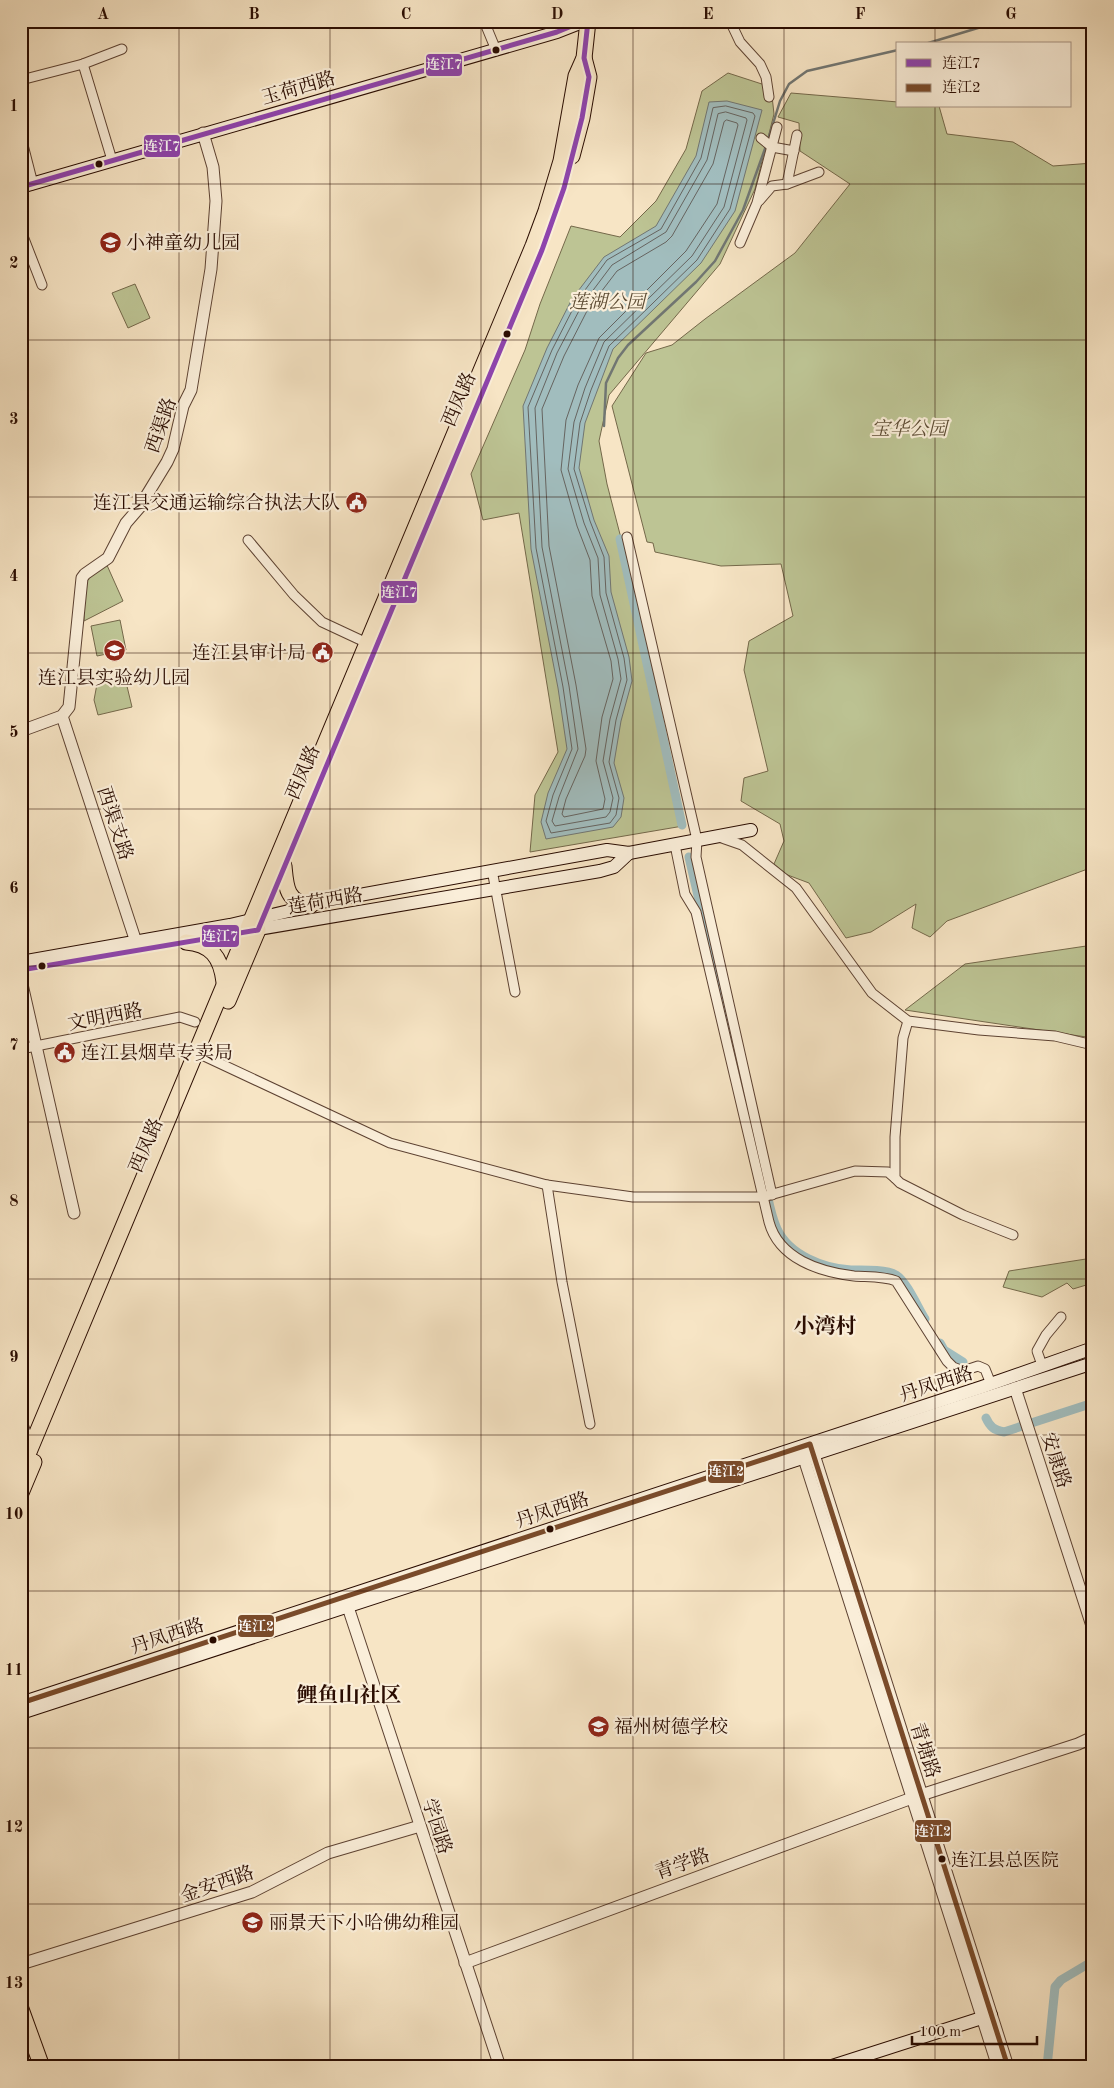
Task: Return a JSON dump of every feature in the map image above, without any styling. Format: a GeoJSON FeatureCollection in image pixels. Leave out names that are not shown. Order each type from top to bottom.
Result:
{"type":"FeatureCollection","features":[{"type":"Feature","properties":{"kind":"main road","name":"玉荷西路"},"geometry":{"type":"LineString","coordinates":[[27,186],[203,133],[557,32],[586,21]]}},
{"type":"Feature","properties":{"kind":"main road","name":"西凤路"},"geometry":{"type":"LineString","coordinates":[[21,1472],[224,982],[284,866],[542,250],[564,188],[582,118],[588,77],[584,58],[586,21]]}},
{"type":"Feature","properties":{"kind":"main road","name":"西凤路"},"geometry":{"type":"LineString","coordinates":[[21,1494],[204,1056],[367,642],[546,211],[562,153],[576,76],[584,58]]}},
{"type":"Feature","properties":{"kind":"main road","name":"莲荷西路"},"geometry":{"type":"LineString","coordinates":[[311,914],[321,902],[607,850],[629,854],[751,830]]}},
{"type":"Feature","properties":{"kind":"main road","name":"莲荷西路"},"geometry":{"type":"LineString","coordinates":[[21,962],[136,942],[254,925],[311,914],[496,889],[610,868],[629,854]]}},
{"type":"Feature","properties":{"kind":"main road"},"geometry":{"type":"LineString","coordinates":[[284,866],[285,881],[290,895],[311,914]]}},
{"type":"Feature","properties":{"kind":"main road","name":"莲荷西路"},"geometry":{"type":"LineString","coordinates":[[21,970],[186,942],[254,925]]}},
{"type":"Feature","properties":{"kind":"main road"},"geometry":{"type":"LineString","coordinates":[[186,942],[198,943],[211,951],[220,964],[224,982]]}},
{"type":"Feature","properties":{"kind":"main road","name":"丹凤西路"},"geometry":{"type":"LineString","coordinates":[[807,1451],[1093,1348]]}},
{"type":"Feature","properties":{"kind":"main road","name":"丹凤西路"},"geometry":{"type":"LineString","coordinates":[[21,1713],[346,1602],[807,1451],[1093,1363]]}},
{"type":"Feature","properties":{"kind":"main road","name":"丹凤西路"},"geometry":{"type":"LineString","coordinates":[[21,1703],[346,1602]]}},
{"type":"Feature","properties":{"kind":"main road"},"geometry":{"type":"LineString","coordinates":[[21,2009],[42,2067]]}},
{"type":"Feature","properties":{"kind":"main road"},"geometry":{"type":"LineString","coordinates":[[829,2067],[987,2017]]}},
{"type":"Feature","properties":{"kind":"main road"},"geometry":{"type":"LineString","coordinates":[[21,2037],[32,2067]]}},
{"type":"Feature","properties":{"kind":"street"},"geometry":{"type":"LineString","coordinates":[[484,21],[496,50]]}},
{"type":"Feature","properties":{"kind":"street"},"geometry":{"type":"LineString","coordinates":[[730,21],[740,42],[760,64],[766,77],[769,97]]}},
{"type":"Feature","properties":{"kind":"street"},"geometry":{"type":"LineString","coordinates":[[21,80],[82,64],[122,49]]}},
{"type":"Feature","properties":{"kind":"street"},"geometry":{"type":"LineString","coordinates":[[82,64],[112,160]]}},
{"type":"Feature","properties":{"kind":"street"},"geometry":{"type":"LineString","coordinates":[[740,243],[757,203],[777,127]]}},
{"type":"Feature","properties":{"kind":"street","name":"西渠路"},"geometry":{"type":"LineString","coordinates":[[62,716],[69,707],[71,700],[82,578],[111,554],[126,522],[139,508],[167,462],[173,449],[183,406],[193,384],[211,269],[216,201],[213,167],[203,133]]}},
{"type":"Feature","properties":{"kind":"street"},"geometry":{"type":"LineString","coordinates":[[787,184],[797,134]]}},
{"type":"Feature","properties":{"kind":"street"},"geometry":{"type":"LineString","coordinates":[[761,138],[772,146],[794,151]]}},
{"type":"Feature","properties":{"kind":"street"},"geometry":{"type":"LineString","coordinates":[[21,141],[27,186]]}},
{"type":"Feature","properties":{"kind":"street"},"geometry":{"type":"LineString","coordinates":[[757,203],[772,186],[787,184],[820,172]]}},
{"type":"Feature","properties":{"kind":"street"},"geometry":{"type":"LineString","coordinates":[[21,231],[42,285]]}},
{"type":"Feature","properties":{"kind":"street"},"geometry":{"type":"LineString","coordinates":[[627,537],[697,840],[696,857],[767,1196],[772,1232],[789,1253],[807,1264],[830,1272],[896,1281],[947,1361],[953,1367],[963,1371],[978,1366],[985,1369],[991,1384]]}},
{"type":"Feature","properties":{"kind":"street"},"geometry":{"type":"LineString","coordinates":[[248,540],[294,595],[322,622],[367,642]]}},
{"type":"Feature","properties":{"kind":"street"},"geometry":{"type":"LineString","coordinates":[[21,731],[62,716]]}},
{"type":"Feature","properties":{"kind":"street","name":"西渠支路"},"geometry":{"type":"LineString","coordinates":[[62,716],[136,942]]}},
{"type":"Feature","properties":{"kind":"street"},"geometry":{"type":"LineString","coordinates":[[716,836],[742,846],[796,888],[872,993],[908,1021],[979,1030],[1055,1036],[1093,1045]]}},
{"type":"Feature","properties":{"kind":"street"},"geometry":{"type":"LineString","coordinates":[[675,844],[685,894],[696,912],[767,1196]]}},
{"type":"Feature","properties":{"kind":"street"},"geometry":{"type":"LineString","coordinates":[[492,870],[515,992]]}},
{"type":"Feature","properties":{"kind":"street"},"geometry":{"type":"LineString","coordinates":[[21,980],[74,1213]]}},
{"type":"Feature","properties":{"kind":"street","name":"文明西路"},"geometry":{"type":"LineString","coordinates":[[21,1049],[180,1017],[195,1022]]}},
{"type":"Feature","properties":{"kind":"street"},"geometry":{"type":"LineString","coordinates":[[895,1178],[895,1137],[903,1038],[908,1021]]}},
{"type":"Feature","properties":{"kind":"street"},"geometry":{"type":"LineString","coordinates":[[204,1056],[390,1144],[547,1185],[633,1197],[767,1196],[855,1171],[888,1172],[900,1183],[963,1215],[1013,1235]]}},
{"type":"Feature","properties":{"kind":"street"},"geometry":{"type":"LineString","coordinates":[[547,1185],[562,1282],[590,1424]]}},
{"type":"Feature","properties":{"kind":"street"},"geometry":{"type":"LineString","coordinates":[[1042,1365],[1037,1351],[1046,1335],[1061,1317]]}},
{"type":"Feature","properties":{"kind":"street","name":"安康路"},"geometry":{"type":"LineString","coordinates":[[1015,1388],[1093,1629]]}},
{"type":"Feature","properties":{"kind":"street"},"geometry":{"type":"LineString","coordinates":[[21,1422],[30,1449]]}},
{"type":"Feature","properties":{"kind":"street","name":"青塘路"},"geometry":{"type":"LineString","coordinates":[[807,1451],[987,2017],[998,2067]]}},
{"type":"Feature","properties":{"kind":"street","name":"学园路"},"geometry":{"type":"LineString","coordinates":[[346,1602],[500,2067]]}},
{"type":"Feature","properties":{"kind":"street"},"geometry":{"type":"LineString","coordinates":[[917,1796],[1078,1744],[1093,1737]]}},
{"type":"Feature","properties":{"kind":"street","name":"青学路"},"geometry":{"type":"LineString","coordinates":[[465,1963],[917,1796]]}},
{"type":"Feature","properties":{"kind":"street","name":"金安西路"},"geometry":{"type":"LineString","coordinates":[[21,1964],[252,1892],[319,1856],[420,1826]]}},
{"type":"Feature","properties":{"kind":"street","name":"青塘路"},"geometry":{"type":"LineString","coordinates":[[987,2017],[1008,2067]]}},
{"type":"Feature","properties":{"kind":"green space","name":"莲湖公园"},"geometry":{"type":"Polygon","coordinates":[[[728,73],[771,87],[774,114],[755,189],[720,264],[609,395],[599,441],[607,484],[629,569],[683,826],[530,852],[535,795],[558,752],[519,513],[483,520],[471,474],[525,350],[540,304],[571,226],[620,237],[656,201],[686,149],[702,91],[728,73]]]}},
{"type":"Feature","properties":{"kind":"green space","name":"宝华公园"},"geometry":{"type":"Polygon","coordinates":[[[791,93],[896,102],[896,108],[940,108],[947,134],[1013,142],[1053,166],[1093,163],[1093,867],[947,921],[930,937],[912,928],[916,904],[871,932],[846,938],[809,883],[785,874],[774,864],[784,841],[780,824],[741,801],[744,778],[768,771],[744,670],[749,641],[793,616],[781,564],[721,566],[655,552],[653,543],[647,542],[612,406],[646,353],[672,345],[795,253],[850,184],[800,151],[799,123],[778,117],[791,93]]]}},
{"type":"Feature","properties":{"kind":"green space"},"geometry":{"type":"Polygon","coordinates":[[[135,284],[150,318],[128,328],[112,293],[135,284]]]}},
{"type":"Feature","properties":{"kind":"green space"},"geometry":{"type":"Polygon","coordinates":[[[106,563],[123,601],[84,621],[84,579],[106,563]]]}},
{"type":"Feature","properties":{"kind":"green space"},"geometry":{"type":"Polygon","coordinates":[[[120,620],[126,650],[97,656],[91,626],[120,620]]]}},
{"type":"Feature","properties":{"kind":"green space"},"geometry":{"type":"Polygon","coordinates":[[[125,678],[132,707],[98,715],[94,700],[97,684],[125,678]]]}},
{"type":"Feature","properties":{"kind":"green space"},"geometry":{"type":"Polygon","coordinates":[[[1093,945],[1093,1038],[905,1010],[965,964],[1093,945]]]}},
{"type":"Feature","properties":{"kind":"green space"},"geometry":{"type":"Polygon","coordinates":[[[1093,1238],[1093,1283],[1073,1289],[1067,1283],[1042,1297],[1003,1287],[1009,1271],[1086,1259],[1093,1238]]]}},
{"type":"Feature","properties":{"kind":"water"},"geometry":{"type":"Polygon","coordinates":[[[727,101],[762,110],[735,211],[701,263],[613,349],[585,423],[579,468],[594,520],[609,556],[611,592],[629,657],[632,681],[621,721],[614,763],[624,798],[621,817],[613,827],[546,839],[541,822],[548,793],[567,749],[558,688],[531,549],[523,406],[547,348],[572,299],[604,257],[656,226],[696,156],[709,102],[727,101]]]}},
{"type":"Feature","properties":{"kind":"waterway"},"geometry":{"type":"LineString","coordinates":[[932,42],[1001,21]]}},
{"type":"Feature","properties":{"kind":"waterway"},"geometry":{"type":"LineString","coordinates":[[768,140],[780,101],[789,84],[807,71],[896,50]]}},
{"type":"Feature","properties":{"kind":"waterway"},"geometry":{"type":"LineString","coordinates":[[604,426],[606,383],[618,358],[628,345],[696,282],[715,261],[743,210],[766,146]]}},
{"type":"Feature","properties":{"kind":"waterway"},"geometry":{"type":"LineString","coordinates":[[620,539],[682,825]]}},
{"type":"Feature","properties":{"kind":"waterway"},"geometry":{"type":"LineString","coordinates":[[689,857],[769,1205],[777,1229],[790,1246],[808,1259],[830,1267],[880,1271],[896,1275],[908,1289],[925,1319]]}},
{"type":"Feature","properties":{"kind":"waterway"},"geometry":{"type":"LineString","coordinates":[[940,1343],[944,1350],[963,1362]]}},
{"type":"Feature","properties":{"kind":"waterway"},"geometry":{"type":"LineString","coordinates":[[986,1418],[993,1428],[1004,1432],[1093,1403]]}},
{"type":"Feature","properties":{"kind":"waterway"},"geometry":{"type":"LineString","coordinates":[[1047,2067],[1055,1987],[1061,1980],[1093,1961]]}},
{"type":"Feature","properties":{"kind":"transit line","name":"连江7"},"geometry":{"type":"LineString","coordinates":[[21,187],[557,32],[584,21]]}},
{"type":"Feature","properties":{"kind":"transit line","name":"连江7"},"geometry":{"type":"LineString","coordinates":[[21,970],[258,930],[542,250],[564,188],[582,118],[589,77],[584,58],[588,21]]}},
{"type":"Feature","properties":{"kind":"transit line","name":"连江2"},"geometry":{"type":"LineString","coordinates":[[21,1703],[810,1444],[1008,2067]]}},
{"type":"Feature","properties":{"kind":"place","name":"小神童幼儿园"},"geometry":{"type":"Point","coordinates":[110,242]}},
{"type":"Feature","properties":{"kind":"place","name":"连江县交通运输综合执法大队"},"geometry":{"type":"Point","coordinates":[356,502]}},
{"type":"Feature","properties":{"kind":"place","name":"连江县实验幼儿园"},"geometry":{"type":"Point","coordinates":[114,651]}},
{"type":"Feature","properties":{"kind":"place","name":"连江县审计局"},"geometry":{"type":"Point","coordinates":[322,652]}},
{"type":"Feature","properties":{"kind":"place","name":"连江县烟草专卖局"},"geometry":{"type":"Point","coordinates":[65,1052]}},
{"type":"Feature","properties":{"kind":"place","name":"福州树德学校"},"geometry":{"type":"Point","coordinates":[598,1726]}},
{"type":"Feature","properties":{"kind":"place","name":"连江县总医院"},"geometry":{"type":"Point","coordinates":[942,1859]}},
{"type":"Feature","properties":{"kind":"place","name":"丽景天下小哈佛幼稚园"},"geometry":{"type":"Point","coordinates":[253,1922]}},
{"type":"Feature","properties":{"kind":"district","name":"小湾村"},"geometry":{"type":"Point","coordinates":[825,1326]}},
{"type":"Feature","properties":{"kind":"district","name":"鲤鱼山社区"},"geometry":{"type":"Point","coordinates":[349,1695]}}]}
